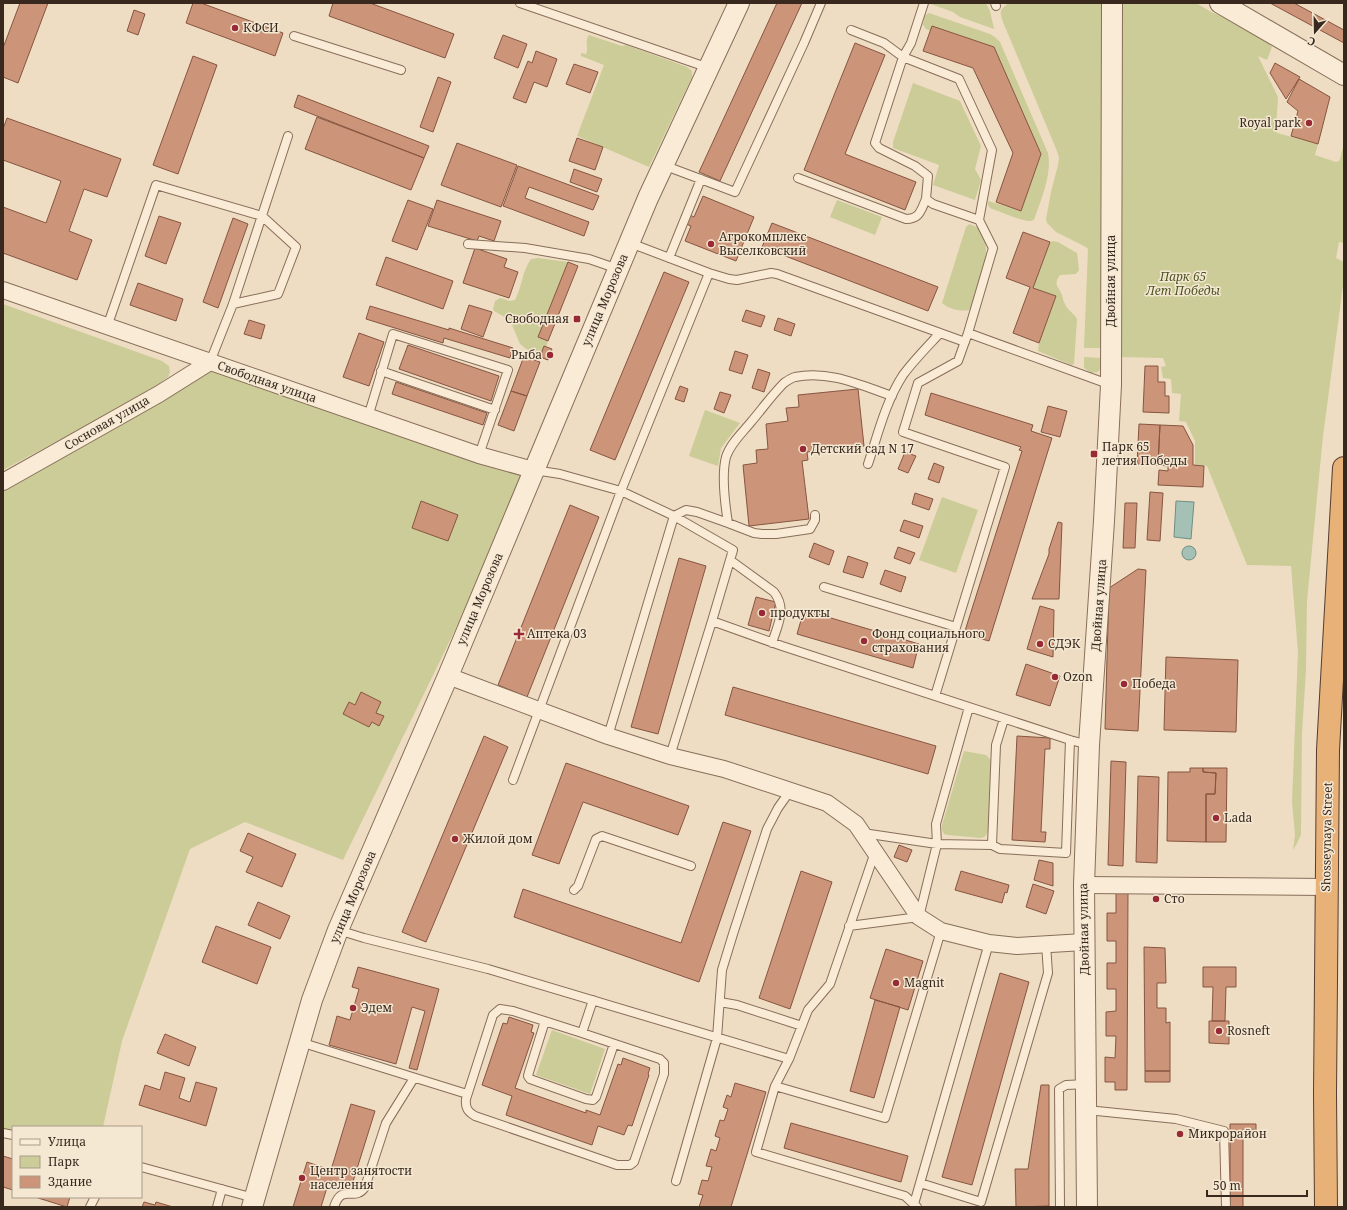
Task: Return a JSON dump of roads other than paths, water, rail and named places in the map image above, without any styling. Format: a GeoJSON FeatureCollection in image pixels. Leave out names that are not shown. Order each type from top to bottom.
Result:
{"type":"FeatureCollection","features":[{"type":"Feature","properties":{"kind":"highway","name":"Shosseynaya Street"},"geometry":{"type":"LineString","coordinates":[[1326,1207],[1325,1094],[1328,750],[1344,468]]}},
{"type":"Feature","properties":{"kind":"street","name":"улица Морозова"},"geometry":{"type":"LineString","coordinates":[[253,1203],[312,1000],[338,930],[448,676],[648,198],[710,68],[739,3]]}},
{"type":"Feature","properties":{"kind":"street","name":"Двойная улица"},"geometry":{"type":"LineString","coordinates":[[1087,1207],[1084,885],[1089,745],[1104,521],[1111,385],[1112,3]]}},
{"type":"Feature","properties":{"kind":"street"},"geometry":{"type":"LineString","coordinates":[[1224,4],[1344,75]]}},
{"type":"Feature","properties":{"kind":"street","name":"Свободная улица"},"geometry":{"type":"LineString","coordinates":[[3,290],[479,455],[533,470]]}},
{"type":"Feature","properties":{"kind":"street","name":"Сосновая улица"},"geometry":{"type":"LineString","coordinates":[[3,482],[159,394],[210,362]]}},
{"type":"Feature","properties":{"kind":"street"},"geometry":{"type":"LineString","coordinates":[[448,676],[608,736],[670,756],[724,769],[826,803],[856,824],[920,917],[941,931],[989,943],[1017,946],[1084,942]]}},
{"type":"Feature","properties":{"kind":"street"},"geometry":{"type":"LineString","coordinates":[[1084,885],[1326,887]]}},
{"type":"Feature","properties":{"kind":"lane"},"geometry":{"type":"LineString","coordinates":[[520,3],[710,68]]}},
{"type":"Feature","properties":{"kind":"lane"},"geometry":{"type":"LineString","coordinates":[[664,165],[735,192],[821,3]]}},
{"type":"Feature","properties":{"kind":"lane"},"geometry":{"type":"LineString","coordinates":[[798,178],[906,219],[917,217],[920,213],[926,199],[928,176],[915,166],[879,148],[875,143],[903,58],[911,43],[924,3]]}},
{"type":"Feature","properties":{"kind":"lane"},"geometry":{"type":"LineString","coordinates":[[851,30],[884,43],[903,58],[959,79],[992,150],[979,220],[993,248],[968,333],[958,361],[918,383],[903,432],[1005,467],[935,696]]}},
{"type":"Feature","properties":{"kind":"lane"},"geometry":{"type":"LineString","coordinates":[[294,36],[401,70]]}},
{"type":"Feature","properties":{"kind":"lane"},"geometry":{"type":"LineString","coordinates":[[210,362],[233,304],[288,136]]}},
{"type":"Feature","properties":{"kind":"lane"},"geometry":{"type":"LineString","coordinates":[[669,258],[701,179]]}},
{"type":"Feature","properties":{"kind":"lane"},"geometry":{"type":"LineString","coordinates":[[107,327],[156,185],[262,216],[296,247],[278,294],[233,304]]}},
{"type":"Feature","properties":{"kind":"lane"},"geometry":{"type":"LineString","coordinates":[[926,199],[933,204],[979,220]]}},
{"type":"Feature","properties":{"kind":"lane"},"geometry":{"type":"LineString","coordinates":[[630,243],[729,279],[737,280],[771,273],[777,274],[965,342]]}},
{"type":"Feature","properties":{"kind":"lane"},"geometry":{"type":"LineString","coordinates":[[468,244],[525,248],[589,259],[618,270]]}},
{"type":"Feature","properties":{"kind":"lane"},"geometry":{"type":"LineString","coordinates":[[513,780],[621,491],[709,273]]}},
{"type":"Feature","properties":{"kind":"lane"},"geometry":{"type":"LineString","coordinates":[[868,464],[892,396],[904,373],[940,333]]}},
{"type":"Feature","properties":{"kind":"lane"},"geometry":{"type":"LineString","coordinates":[[968,333],[1111,385]]}},
{"type":"Feature","properties":{"kind":"lane"},"geometry":{"type":"LineString","coordinates":[[368,417],[393,334],[508,370],[479,455]]}},
{"type":"Feature","properties":{"kind":"lane"},"geometry":{"type":"LineString","coordinates":[[381,371],[495,410]]}},
{"type":"Feature","properties":{"kind":"lane"},"geometry":{"type":"LineString","coordinates":[[728,523],[724,471],[726,456],[732,446],[786,382],[794,378],[821,375],[832,376],[892,396]]}},
{"type":"Feature","properties":{"kind":"lane"},"geometry":{"type":"LineString","coordinates":[[533,470],[560,474],[621,491],[674,516],[733,550],[670,756]]}},
{"type":"Feature","properties":{"kind":"lane"},"geometry":{"type":"LineString","coordinates":[[608,736],[674,516],[686,510],[697,512],[754,533],[776,534],[810,529],[816,520],[815,515]]}},
{"type":"Feature","properties":{"kind":"lane"},"geometry":{"type":"LineString","coordinates":[[730,560],[774,592],[778,598],[781,605],[781,612],[772,643]]}},
{"type":"Feature","properties":{"kind":"lane"},"geometry":{"type":"LineString","coordinates":[[824,587],[956,627]]}},
{"type":"Feature","properties":{"kind":"lane"},"geometry":{"type":"LineString","coordinates":[[712,621],[772,643],[1004,719],[1089,745]]}},
{"type":"Feature","properties":{"kind":"lane"},"geometry":{"type":"LineString","coordinates":[[849,926],[920,917],[937,844],[936,824],[969,707]]}},
{"type":"Feature","properties":{"kind":"lane"},"geometry":{"type":"LineString","coordinates":[[992,845],[996,745],[1004,719]]}},
{"type":"Feature","properties":{"kind":"lane"},"geometry":{"type":"LineString","coordinates":[[862,833],[937,844],[992,845],[1000,849],[1066,853],[1070,740]]}},
{"type":"Feature","properties":{"kind":"lane"},"geometry":{"type":"LineString","coordinates":[[676,1181],[717,1038],[722,970],[767,829],[778,808],[790,791]]}},
{"type":"Feature","properties":{"kind":"lane"},"geometry":{"type":"LineString","coordinates":[[574,890],[578,886],[596,839],[602,836],[691,866]]}},
{"type":"Feature","properties":{"kind":"lane"},"geometry":{"type":"LineString","coordinates":[[875,852],[830,984],[808,1010],[789,1059],[775,1086],[756,1152],[905,1196],[916,1205],[920,1183],[989,943]]}},
{"type":"Feature","properties":{"kind":"lane"},"geometry":{"type":"LineString","coordinates":[[338,930],[364,938],[488,969],[789,1059]]}},
{"type":"Feature","properties":{"kind":"lane"},"geometry":{"type":"LineString","coordinates":[[775,1086],[885,1118],[941,931]]}},
{"type":"Feature","properties":{"kind":"lane"},"geometry":{"type":"LineString","coordinates":[[920,1183],[981,1202],[1048,973],[1046,944]]}},
{"type":"Feature","properties":{"kind":"lane"},"geometry":{"type":"LineString","coordinates":[[582,1033],[593,1000]]}},
{"type":"Feature","properties":{"kind":"lane"},"geometry":{"type":"LineString","coordinates":[[720,1002],[737,1005],[802,1026]]}},
{"type":"Feature","properties":{"kind":"lane"},"geometry":{"type":"LineString","coordinates":[[500,1009],[506,1009],[545,1021],[660,1060],[664,1063],[664,1074],[634,1162],[630,1165],[618,1165],[475,1116],[467,1110],[465,1105],[467,1094],[495,1012],[500,1009]]}},
{"type":"Feature","properties":{"kind":"lane"},"geometry":{"type":"LineString","coordinates":[[545,1021],[528,1076],[530,1079],[586,1099],[593,1100],[596,1097],[614,1044]]}},
{"type":"Feature","properties":{"kind":"lane"},"geometry":{"type":"LineString","coordinates":[[300,1042],[467,1094]]}},
{"type":"Feature","properties":{"kind":"lane"},"geometry":{"type":"LineString","coordinates":[[334,1207],[339,1196],[343,1194],[358,1194],[365,1187],[386,1123],[414,1078]]}},
{"type":"Feature","properties":{"kind":"lane"},"geometry":{"type":"LineString","coordinates":[[1060,1207],[1059,1089],[1066,1085],[1087,1084]]}},
{"type":"Feature","properties":{"kind":"lane"},"geometry":{"type":"LineString","coordinates":[[1087,1110],[1176,1119],[1224,1131],[1226,1207]]}},
{"type":"Feature","properties":{"kind":"lane"},"geometry":{"type":"LineString","coordinates":[[142,1167],[222,1189],[253,1203]]}},
{"type":"Feature","properties":{"kind":"lane"},"geometry":{"type":"LineString","coordinates":[[217,1207],[222,1189]]}},
{"type":"Feature","properties":{"kind":"lane"},"geometry":{"type":"LineString","coordinates":[[90,1207],[94,1198]]}},
{"type":"Feature","properties":{"kind":"place","name":"КФСИ"},"geometry":{"type":"Point","coordinates":[235,28]}},
{"type":"Feature","properties":{"kind":"place","name":"Royal park"},"geometry":{"type":"Point","coordinates":[1309,123]}},
{"type":"Feature","properties":{"kind":"place","name":"Агрокомплекс Выселковский"},"geometry":{"type":"Point","coordinates":[711,244]}},
{"type":"Feature","properties":{"kind":"place","name":"Свободная"},"geometry":{"type":"Point","coordinates":[577,319]}},
{"type":"Feature","properties":{"kind":"place","name":"Рыба"},"geometry":{"type":"Point","coordinates":[550,355]}},
{"type":"Feature","properties":{"kind":"place","name":"Детский сад N 17"},"geometry":{"type":"Point","coordinates":[803,449]}},
{"type":"Feature","properties":{"kind":"place","name":"Парк 65 летия Победы"},"geometry":{"type":"Point","coordinates":[1094,454]}},
{"type":"Feature","properties":{"kind":"place","name":"продукты"},"geometry":{"type":"Point","coordinates":[762,613]}},
{"type":"Feature","properties":{"kind":"place","name":"Аптека 03"},"geometry":{"type":"Point","coordinates":[519,634]}},
{"type":"Feature","properties":{"kind":"place","name":"Фонд социального страхования"},"geometry":{"type":"Point","coordinates":[864,641]}},
{"type":"Feature","properties":{"kind":"place","name":"СДЭК"},"geometry":{"type":"Point","coordinates":[1040,644]}},
{"type":"Feature","properties":{"kind":"place","name":"Ozon"},"geometry":{"type":"Point","coordinates":[1055,677]}},
{"type":"Feature","properties":{"kind":"place","name":"Победа"},"geometry":{"type":"Point","coordinates":[1124,684]}},
{"type":"Feature","properties":{"kind":"place","name":"Lada"},"geometry":{"type":"Point","coordinates":[1216,818]}},
{"type":"Feature","properties":{"kind":"place","name":"Жилой дом"},"geometry":{"type":"Point","coordinates":[455,839]}},
{"type":"Feature","properties":{"kind":"place","name":"Сто"},"geometry":{"type":"Point","coordinates":[1156,899]}},
{"type":"Feature","properties":{"kind":"place","name":"Magnit"},"geometry":{"type":"Point","coordinates":[896,983]}},
{"type":"Feature","properties":{"kind":"place","name":"Эдем"},"geometry":{"type":"Point","coordinates":[353,1008]}},
{"type":"Feature","properties":{"kind":"place","name":"Rosneft"},"geometry":{"type":"Point","coordinates":[1219,1031]}},
{"type":"Feature","properties":{"kind":"place","name":"Микрорайон"},"geometry":{"type":"Point","coordinates":[1180,1134]}},
{"type":"Feature","properties":{"kind":"place","name":"Центр занятости населения"},"geometry":{"type":"Point","coordinates":[302,1178]}},
{"type":"Feature","properties":{"kind":"park label","name":"Парк 65 Лет Победы"},"geometry":{"type":"Point","coordinates":[1183,284]}}]}
